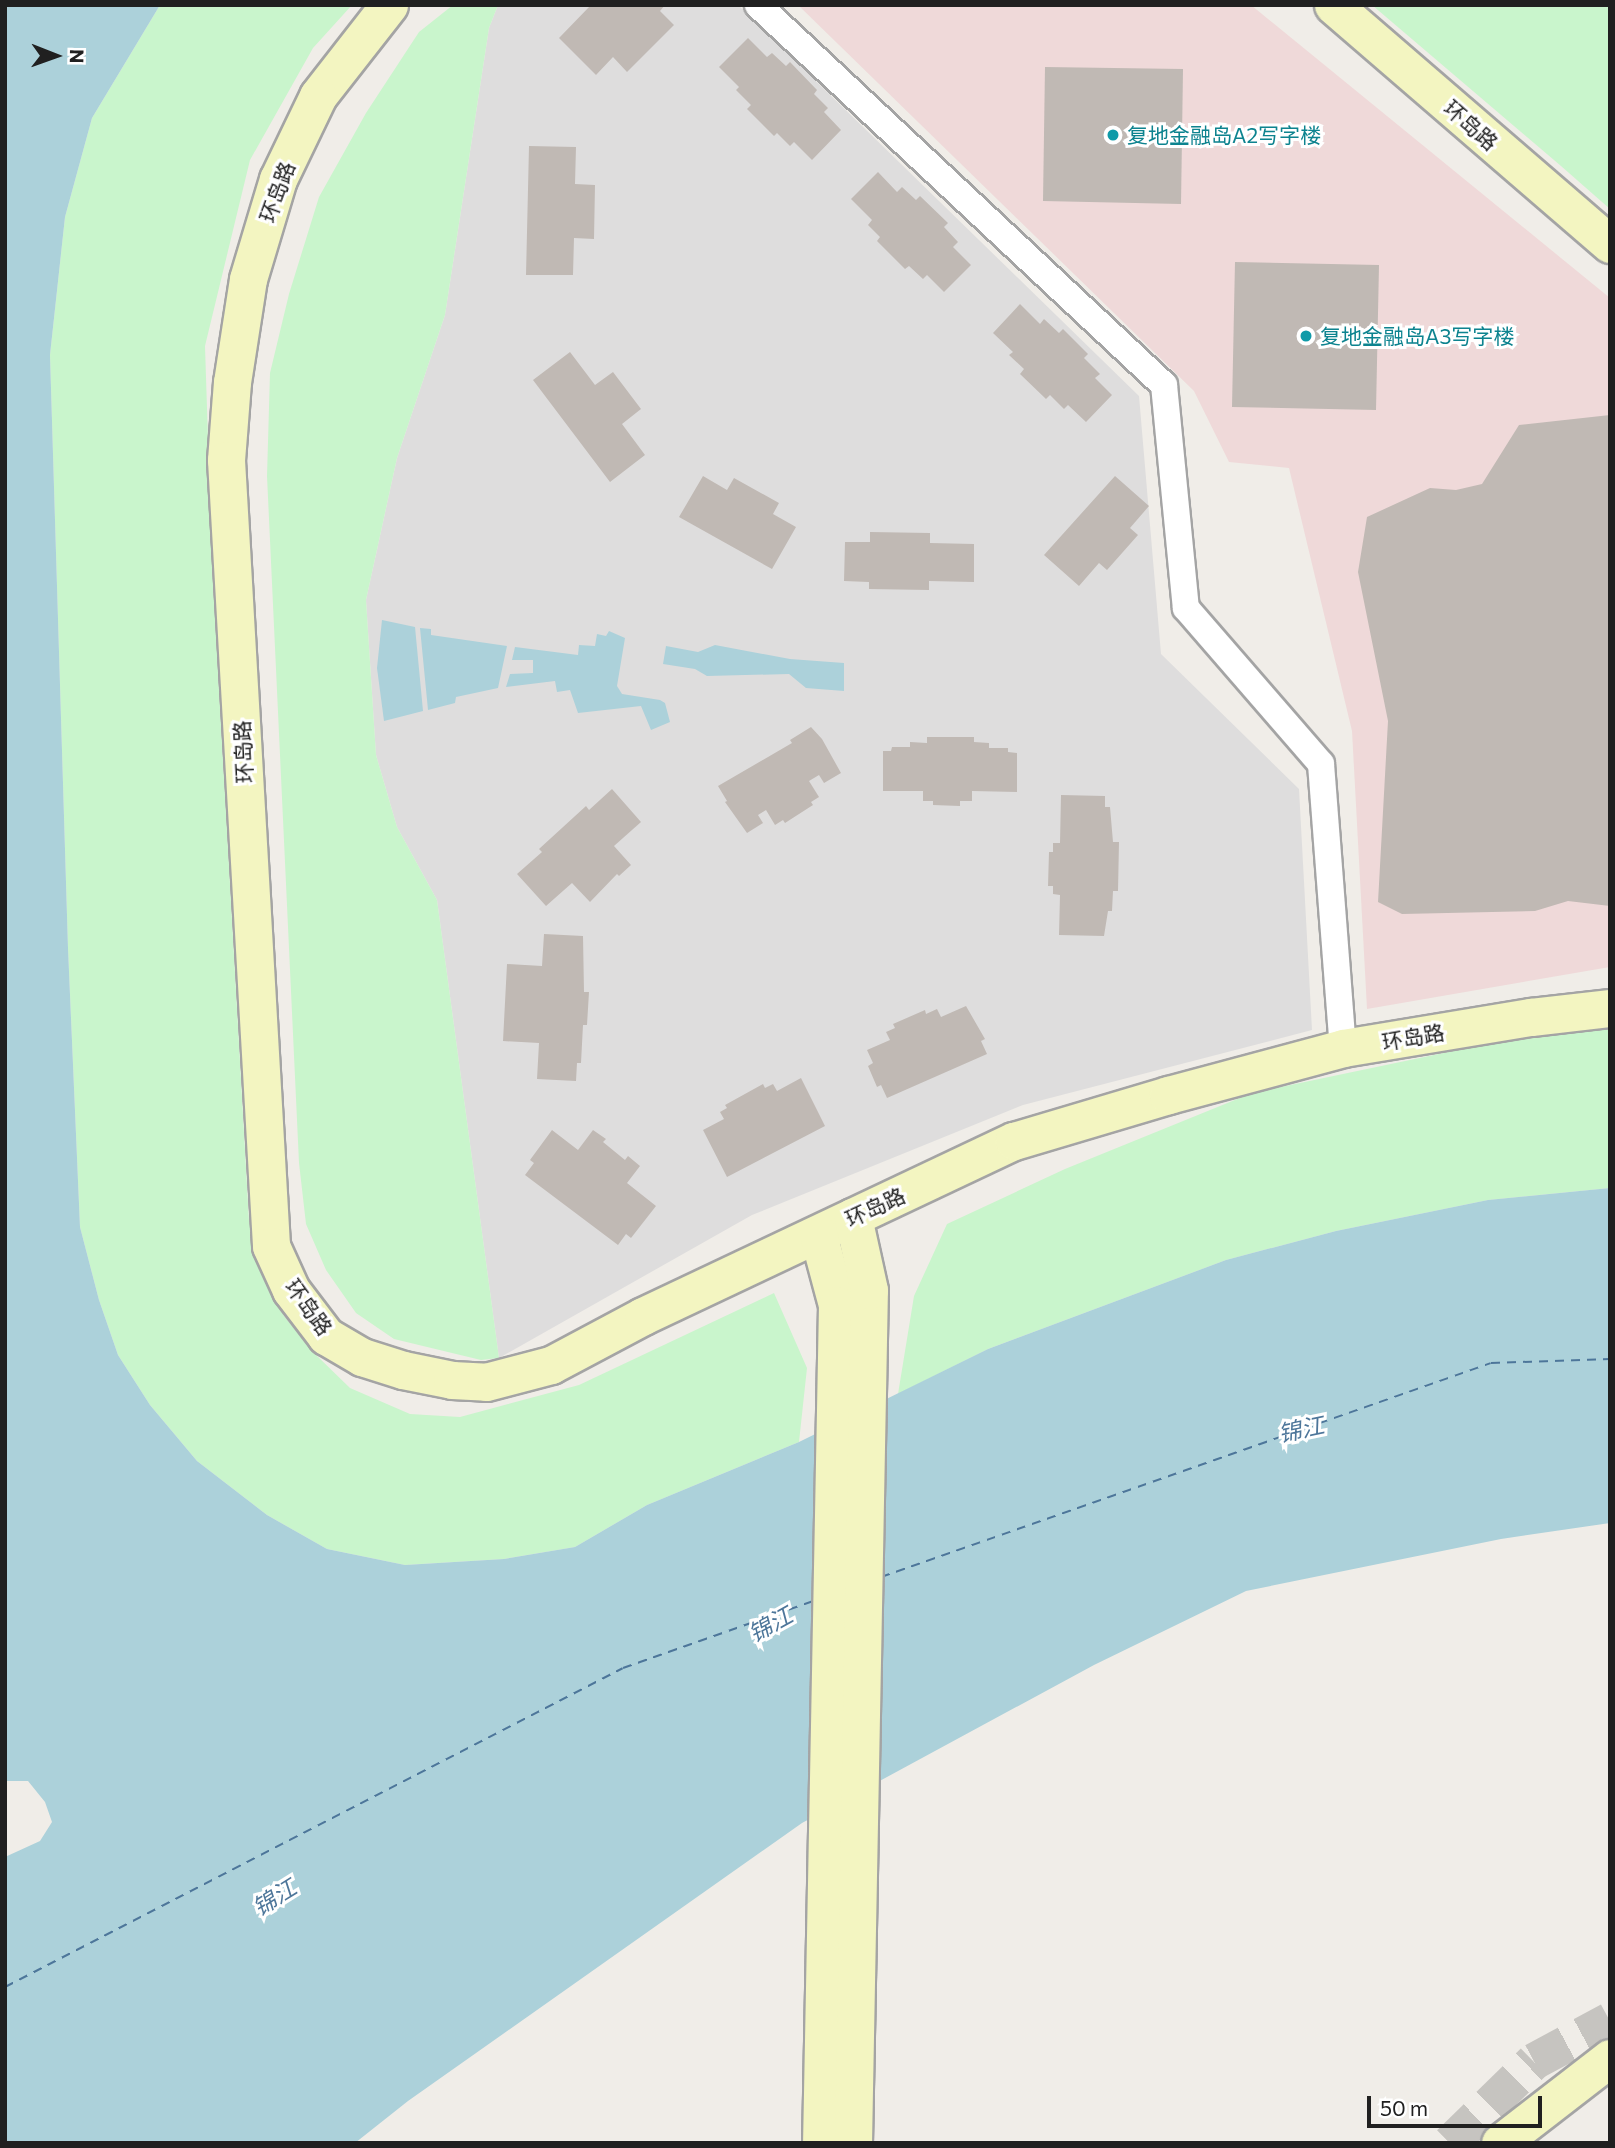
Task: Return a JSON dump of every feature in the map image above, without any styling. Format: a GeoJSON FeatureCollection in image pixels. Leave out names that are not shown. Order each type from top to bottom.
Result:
{"type":"FeatureCollection","features":[{"type":"Feature","properties":{"kind":"street","name":"环岛路"},"geometry":{"type":"LineString","coordinates":[[388,5],[318,96],[278,179],[248,279],[232,382],[226,460],[271,1246],[291,1290],[326,1336],[362,1357],[403,1370],[452,1380],[486,1382],[551,1365],[643,1316],[1014,1141],[1168,1095],[1343,1048],[1531,1017],[1610,1008]]}},
{"type":"Feature","properties":{"kind":"street"},"geometry":{"type":"LineString","coordinates":[[758,5],[1164,384],[1186,608],[1321,764],[1343,1048]]}},
{"type":"Feature","properties":{"kind":"street","name":"环岛路"},"geometry":{"type":"LineString","coordinates":[[1333,5],[1610,244]]}},
{"type":"Feature","properties":{"kind":"street"},"geometry":{"type":"LineString","coordinates":[[821,2143],[842,1893],[869,1334],[869,1290],[853,1217]]}},
{"type":"Feature","properties":{"kind":"street"},"geometry":{"type":"LineString","coordinates":[[818,1234],[837,1305],[842,1893],[853,2143]]}},
{"type":"Feature","properties":{"kind":"street"},"geometry":{"type":"LineString","coordinates":[[1500,2143],[1610,2057]]}},
{"type":"Feature","properties":{"kind":"shaded area"},"geometry":{"type":"Polygon","coordinates":[[[498,5],[738,5],[1139,396],[1161,654],[1299,789],[1312,1030],[1023,1105],[752,1215],[499,1358],[437,900],[397,827],[376,755],[366,600],[397,458],[445,315],[489,28],[498,5]]]}},
{"type":"Feature","properties":{"kind":"shaded area"},"geometry":{"type":"Polygon","coordinates":[[[798,5],[1251,5],[1610,298],[1610,967],[1367,1009],[1352,731],[1289,468],[1229,462],[1194,391],[798,5]]]}},
{"type":"Feature","properties":{"kind":"green space"},"geometry":{"type":"Polygon","coordinates":[[[160,5],[352,5],[313,48],[250,160],[205,346],[212,564],[249,1221],[284,1316],[313,1352],[350,1388],[410,1414],[460,1417],[579,1385],[774,1293],[807,1368],[799,1442],[647,1505],[575,1547],[504,1559],[405,1565],[327,1549],[267,1515],[197,1461],[150,1405],[118,1355],[99,1300],[80,1227],[68,948],[50,355],[65,217],[92,118],[160,5]]]}},
{"type":"Feature","properties":{"kind":"green space"},"geometry":{"type":"Polygon","coordinates":[[[453,5],[498,5],[489,28],[445,315],[397,458],[366,600],[376,755],[397,827],[437,900],[499,1358],[481,1360],[394,1339],[356,1313],[326,1270],[306,1224],[299,1163],[267,476],[270,373],[289,294],[319,197],[366,113],[419,32],[453,5]]]}},
{"type":"Feature","properties":{"kind":"green space"},"geometry":{"type":"Polygon","coordinates":[[[1372,5],[1610,5],[1610,209],[1561,166],[1372,5]]]}},
{"type":"Feature","properties":{"kind":"green space"},"geometry":{"type":"Polygon","coordinates":[[[1610,1028],[1610,1188],[1488,1200],[1336,1231],[1226,1260],[988,1349],[898,1394],[914,1296],[947,1224],[1065,1169],[1252,1093],[1534,1034],[1610,1028]]]}},
{"type":"Feature","properties":{"kind":"water","name":"锦江"},"geometry":{"type":"Polygon","coordinates":[[[5,5],[160,5],[92,118],[65,217],[50,355],[68,948],[80,1227],[99,1300],[118,1355],[150,1405],[197,1461],[267,1515],[327,1549],[405,1565],[504,1559],[575,1547],[647,1505],[799,1442],[988,1349],[1226,1260],[1336,1231],[1488,1200],[1610,1188],[1610,1523],[1501,1539],[1246,1591],[1094,1665],[802,1823],[408,2101],[355,2143],[5,2143],[5,1857],[40,1841],[52,1822],[45,1802],[28,1781],[5,1781],[5,5]]]}},
{"type":"Feature","properties":{"kind":"water"},"geometry":{"type":"Polygon","coordinates":[[[382,620],[415,627],[423,711],[384,721],[377,668],[382,620]]]}},
{"type":"Feature","properties":{"kind":"water"},"geometry":{"type":"Polygon","coordinates":[[[420,628],[431,629],[431,635],[507,646],[498,688],[456,697],[455,703],[428,710],[420,628]]]}},
{"type":"Feature","properties":{"kind":"water"},"geometry":{"type":"Polygon","coordinates":[[[609,631],[625,638],[617,686],[622,694],[660,700],[665,703],[670,722],[651,730],[641,706],[578,713],[570,690],[557,692],[555,681],[506,687],[510,674],[533,673],[533,660],[512,660],[515,647],[578,655],[579,645],[595,646],[597,634],[606,636],[609,631]]]}},
{"type":"Feature","properties":{"kind":"water"},"geometry":{"type":"Polygon","coordinates":[[[715,645],[790,659],[844,663],[844,691],[806,688],[789,674],[707,676],[695,669],[663,664],[666,646],[698,652],[715,645]]]}},
{"type":"Feature","properties":{"kind":"building"},"geometry":{"type":"Polygon","coordinates":[[[591,5],[665,5],[660,11],[674,25],[627,72],[613,57],[596,75],[559,38],[591,5]]]}},
{"type":"Feature","properties":{"kind":"building"},"geometry":{"type":"Polygon","coordinates":[[[748,38],[767,57],[772,53],[786,66],[790,62],[817,90],[814,94],[828,108],[824,112],[841,130],[812,160],[794,142],[790,146],[777,133],[774,136],[747,109],[751,105],[736,90],[739,87],[719,67],[748,38]]]}},
{"type":"Feature","properties":{"kind":"building","name":"复地金融岛A2写字楼"},"geometry":{"type":"Polygon","coordinates":[[[1045,67],[1183,69],[1181,204],[1043,201],[1045,67]]]}},
{"type":"Feature","properties":{"kind":"building"},"geometry":{"type":"Polygon","coordinates":[[[529,146],[576,147],[575,184],[595,185],[594,239],[574,238],[573,275],[526,275],[529,146]]]}},
{"type":"Feature","properties":{"kind":"building"},"geometry":{"type":"Polygon","coordinates":[[[878,172],[897,192],[902,187],[916,200],[920,196],[948,223],[944,227],[958,242],[953,247],[971,265],[944,292],[927,275],[923,279],[909,266],[905,269],[877,241],[880,237],[868,225],[872,220],[851,199],[878,172]]]}},
{"type":"Feature","properties":{"kind":"building","name":"复地金融岛A3写字楼"},"geometry":{"type":"Polygon","coordinates":[[[1235,262],[1379,265],[1376,410],[1232,407],[1235,262]]]}},
{"type":"Feature","properties":{"kind":"building"},"geometry":{"type":"Polygon","coordinates":[[[1020,304],[1040,324],[1044,319],[1059,333],[1063,329],[1088,354],[1084,358],[1100,374],[1095,378],[1112,395],[1086,422],[1068,405],[1064,409],[1050,395],[1046,399],[1020,374],[1024,369],[1009,355],[1013,352],[993,333],[1020,304]]]}},
{"type":"Feature","properties":{"kind":"building"},"geometry":{"type":"Polygon","coordinates":[[[570,352],[595,385],[613,372],[641,409],[622,424],[645,455],[610,482],[533,380],[570,352]]]}},
{"type":"Feature","properties":{"kind":"building"},"geometry":{"type":"Polygon","coordinates":[[[1610,415],[1610,906],[1568,901],[1535,911],[1402,914],[1378,902],[1388,721],[1358,572],[1367,517],[1430,488],[1456,490],[1482,484],[1519,425],[1610,415]]]}},
{"type":"Feature","properties":{"kind":"building"},"geometry":{"type":"Polygon","coordinates":[[[703,476],[727,490],[734,478],[779,503],[773,514],[796,527],[772,569],[679,517],[703,476]]]}},
{"type":"Feature","properties":{"kind":"building"},"geometry":{"type":"Polygon","coordinates":[[[1115,476],[1149,506],[1130,528],[1138,535],[1107,570],[1099,563],[1079,586],[1044,555],[1115,476]]]}},
{"type":"Feature","properties":{"kind":"building"},"geometry":{"type":"Polygon","coordinates":[[[870,532],[930,533],[930,543],[974,544],[974,582],[929,581],[929,590],[869,589],[869,582],[844,581],[845,542],[870,542],[870,532]]]}},
{"type":"Feature","properties":{"kind":"building"},"geometry":{"type":"Polygon","coordinates":[[[811,727],[822,739],[841,773],[824,783],[819,775],[809,781],[819,797],[811,802],[813,805],[785,823],[783,820],[775,825],[766,810],[758,815],[763,823],[747,833],[725,802],[727,801],[718,786],[792,743],[790,740],[811,727]]]}},
{"type":"Feature","properties":{"kind":"building"},"geometry":{"type":"Polygon","coordinates":[[[927,737],[974,737],[974,742],[989,743],[989,748],[1008,748],[1008,752],[1017,753],[1017,792],[972,791],[972,801],[960,801],[960,806],[933,805],[933,801],[923,801],[923,791],[883,791],[883,751],[891,751],[892,747],[910,747],[910,742],[927,743],[927,737]]]}},
{"type":"Feature","properties":{"kind":"building"},"geometry":{"type":"Polygon","coordinates":[[[612,789],[641,822],[614,846],[631,865],[619,876],[617,874],[590,902],[572,883],[546,906],[517,874],[542,852],[539,849],[586,806],[589,810],[612,789]]]}},
{"type":"Feature","properties":{"kind":"building"},"geometry":{"type":"Polygon","coordinates":[[[1061,795],[1105,796],[1105,807],[1110,807],[1113,842],[1119,842],[1118,891],[1113,891],[1112,911],[1108,911],[1104,936],[1059,935],[1060,895],[1053,894],[1053,886],[1048,886],[1049,852],[1053,852],[1053,843],[1060,843],[1061,795]]]}},
{"type":"Feature","properties":{"kind":"building"},"geometry":{"type":"Polygon","coordinates":[[[544,934],[583,936],[584,992],[589,992],[587,1025],[583,1025],[581,1063],[577,1063],[576,1081],[537,1079],[539,1043],[503,1041],[507,964],[542,966],[544,934]]]}},
{"type":"Feature","properties":{"kind":"building"},"geometry":{"type":"Polygon","coordinates":[[[966,1006],[985,1039],[981,1041],[987,1054],[887,1098],[881,1085],[877,1087],[868,1066],[873,1063],[867,1050],[890,1040],[886,1032],[895,1028],[893,1024],[925,1010],[926,1014],[937,1009],[941,1017],[966,1006]]]}},
{"type":"Feature","properties":{"kind":"building"},"geometry":{"type":"Polygon","coordinates":[[[801,1078],[825,1126],[727,1177],[703,1130],[724,1119],[720,1112],[727,1108],[725,1105],[763,1084],[765,1088],[773,1084],[777,1091],[801,1078]]]}},
{"type":"Feature","properties":{"kind":"building"},"geometry":{"type":"Polygon","coordinates":[[[552,1130],[578,1150],[593,1130],[606,1139],[603,1142],[625,1160],[628,1156],[640,1166],[627,1183],[656,1206],[631,1238],[626,1234],[618,1245],[525,1175],[534,1163],[530,1160],[552,1130]]]}},
{"type":"Feature","properties":{"kind":"ferry route"},"geometry":{"type":"LineString","coordinates":[[881,1577],[1491,1363],[1610,1359]]}},
{"type":"Feature","properties":{"kind":"ferry route"},"geometry":{"type":"LineString","coordinates":[[5,1987],[623,1668],[813,1601]]}},
{"type":"Feature","properties":{"kind":"tunnel"},"geometry":{"type":"LineString","coordinates":[[1450,2143],[1534,2061],[1610,2020]]}},
{"type":"Feature","properties":{"kind":"place","name":"复地金融岛A2写字楼"},"geometry":{"type":"Point","coordinates":[1113,135]}},
{"type":"Feature","properties":{"kind":"place","name":"复地金融岛A3写字楼"},"geometry":{"type":"Point","coordinates":[1306,336]}}]}
